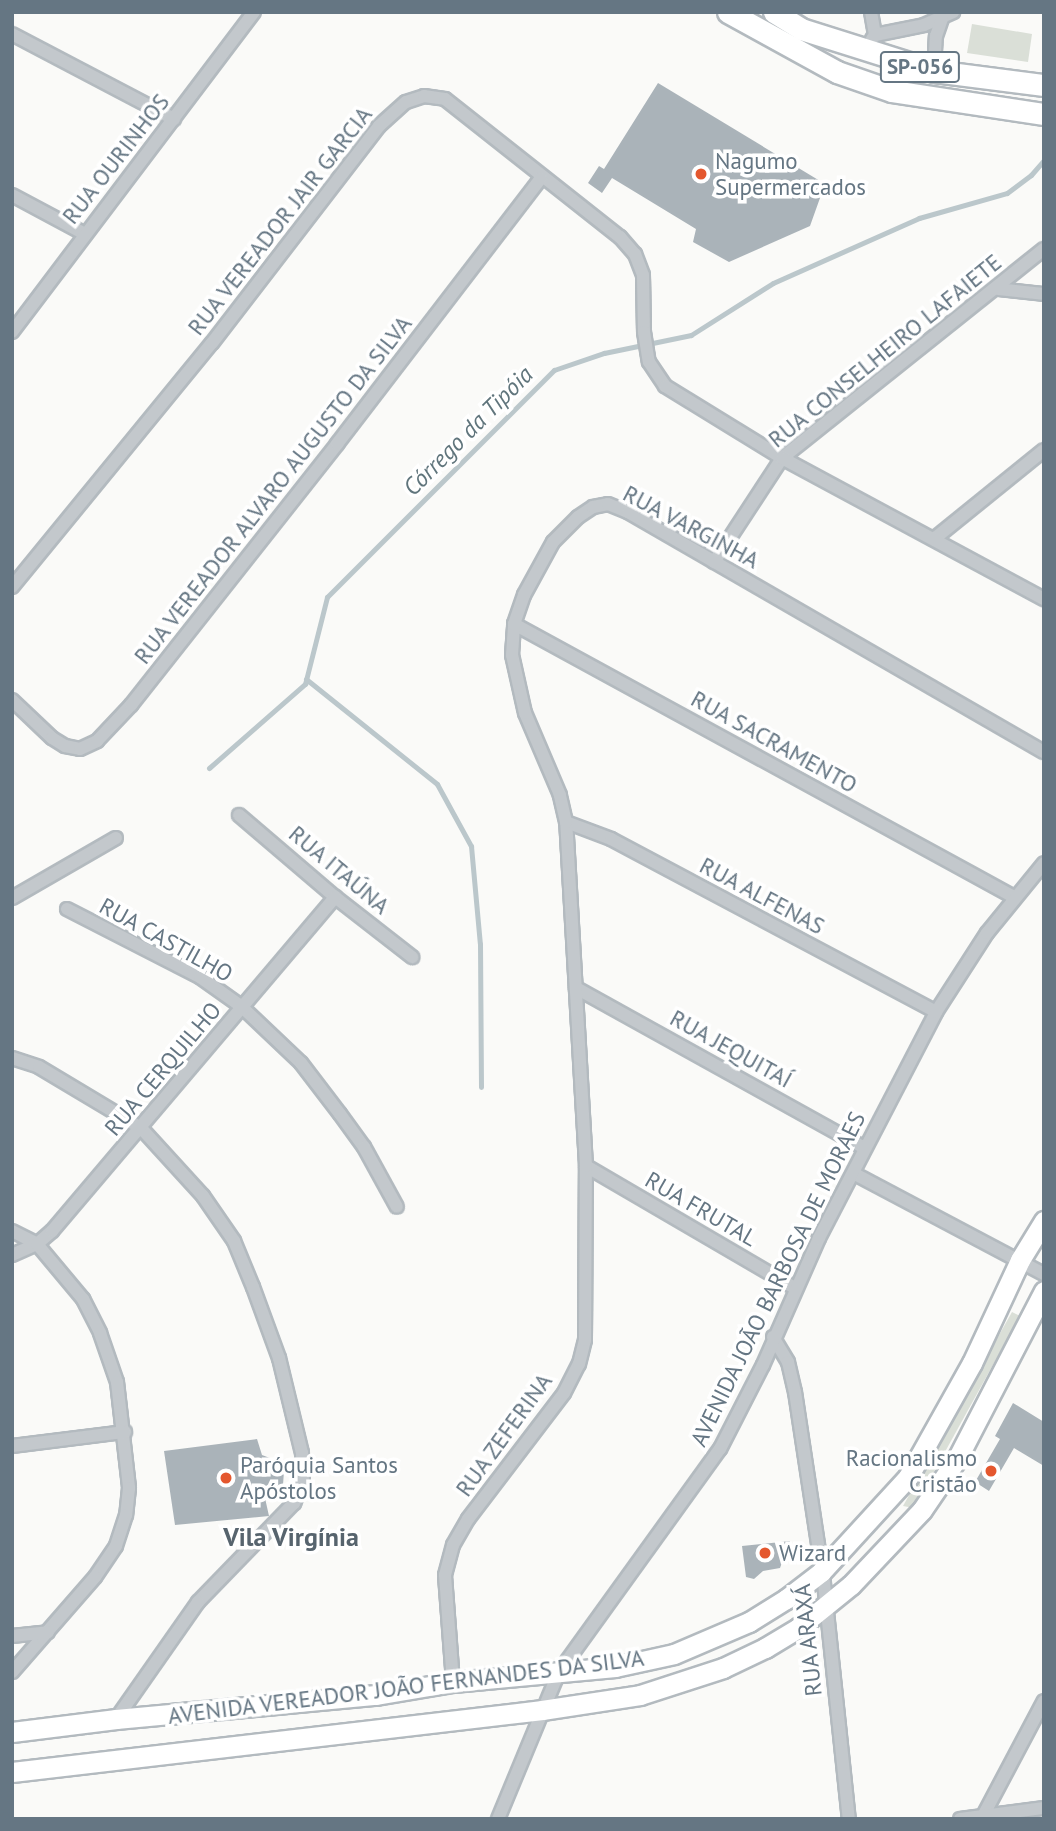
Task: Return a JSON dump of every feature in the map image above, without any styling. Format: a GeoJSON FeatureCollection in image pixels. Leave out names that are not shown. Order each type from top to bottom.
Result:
{"type":"FeatureCollection","features":[{"type":"Feature","properties":{"kind":"main road","name":"SP-056"},"geometry":{"type":"LineString","coordinates":[[728,12],[837,72],[892,91],[1044,114]]}},
{"type":"Feature","properties":{"kind":"main road","name":"SP-056"},"geometry":{"type":"LineString","coordinates":[[774,12],[801,29],[869,43],[934,71],[1044,85]]}},
{"type":"Feature","properties":{"kind":"main road","name":"AVENIDA VEREADOR JOÃO FERNANDES DA SILVA"},"geometry":{"type":"LineString","coordinates":[[12,1732],[116,1719],[376,1695],[453,1682],[647,1661],[715,1638],[786,1599],[821,1572],[894,1495],[921,1458],[972,1363],[1020,1261],[1044,1221]]}},
{"type":"Feature","properties":{"kind":"main road","name":"AVENIDA VEREADOR JOÃO FERNANDES DA SILVA"},"geometry":{"type":"LineString","coordinates":[[12,1772],[542,1710],[640,1695],[723,1668],[765,1648],[798,1628],[826,1606],[851,1585],[922,1510],[958,1457],[1044,1291]]}},
{"type":"Feature","properties":{"kind":"street","name":"RUA OURINHOS"},"geometry":{"type":"LineString","coordinates":[[12,331],[254,12]]}},
{"type":"Feature","properties":{"kind":"street"},"geometry":{"type":"LineString","coordinates":[[870,12],[869,43],[947,16]]}},
{"type":"Feature","properties":{"kind":"street"},"geometry":{"type":"LineString","coordinates":[[934,71],[933,54],[947,16]]}},
{"type":"Feature","properties":{"kind":"street"},"geometry":{"type":"LineString","coordinates":[[12,34],[174,119]]}},
{"type":"Feature","properties":{"kind":"street","name":"RUA VEREADOR JAIR GARCIA"},"geometry":{"type":"LineString","coordinates":[[12,587],[212,343],[392,112],[406,102],[424,96],[445,99],[541,178],[620,237],[635,254],[643,275],[644,332],[649,362],[665,386],[782,458]]}},
{"type":"Feature","properties":{"kind":"street","name":"RUA VEREADOR ALVARO AUGUSTO DA SILVA"},"geometry":{"type":"LineString","coordinates":[[12,700],[52,738],[65,746],[80,749],[97,741],[131,705],[312,477],[541,178]]}},
{"type":"Feature","properties":{"kind":"street"},"geometry":{"type":"LineString","coordinates":[[12,195],[85,234]]}},
{"type":"Feature","properties":{"kind":"street","name":"RUA CONSELHEIRO LAFAIETE"},"geometry":{"type":"LineString","coordinates":[[714,562],[782,458],[998,289],[1044,249]]}},
{"type":"Feature","properties":{"kind":"street"},"geometry":{"type":"LineString","coordinates":[[998,289],[1044,294]]}},
{"type":"Feature","properties":{"kind":"street"},"geometry":{"type":"LineString","coordinates":[[934,538],[1044,450]]}},
{"type":"Feature","properties":{"kind":"street"},"geometry":{"type":"LineString","coordinates":[[782,458],[1044,599]]}},
{"type":"Feature","properties":{"kind":"street","name":"RUA VARGINHA"},"geometry":{"type":"LineString","coordinates":[[586,1167],[566,822],[560,795],[525,713],[515,678],[512,655],[514,624],[524,595],[553,542],[578,517],[593,507],[608,504],[628,512],[1044,752]]}},
{"type":"Feature","properties":{"kind":"street","name":"RUA SACRAMENTO"},"geometry":{"type":"LineString","coordinates":[[514,624],[1014,897]]}},
{"type":"Feature","properties":{"kind":"street","name":"RUA ITAÚNA"},"geometry":{"type":"LineString","coordinates":[[239,815],[335,897],[412,957]]}},
{"type":"Feature","properties":{"kind":"street","name":"RUA ALFENAS"},"geometry":{"type":"LineString","coordinates":[[566,822],[611,839],[936,1012]]}},
{"type":"Feature","properties":{"kind":"street"},"geometry":{"type":"LineString","coordinates":[[12,898],[116,838]]}},
{"type":"Feature","properties":{"kind":"street","name":"AVENIDA JOÃO BARBOSA DE MORAES"},"geometry":{"type":"LineString","coordinates":[[498,1819],[559,1672],[720,1449],[753,1385],[795,1289],[936,1012],[1014,897],[1044,863]]}},
{"type":"Feature","properties":{"kind":"street","name":"RUA CERQUILHO"},"geometry":{"type":"LineString","coordinates":[[12,1255],[37,1244],[52,1231],[335,897]]}},
{"type":"Feature","properties":{"kind":"street","name":"RUA CASTILHO"},"geometry":{"type":"LineString","coordinates":[[67,909],[200,977],[242,1007],[301,1063],[364,1147],[397,1207]]}},
{"type":"Feature","properties":{"kind":"street","name":"RUA JEQUITAÍ"},"geometry":{"type":"LineString","coordinates":[[576,988],[865,1148]]}},
{"type":"Feature","properties":{"kind":"street"},"geometry":{"type":"LineString","coordinates":[[12,1058],[39,1067],[141,1128],[203,1196],[234,1241],[279,1358],[302,1453],[303,1480],[294,1503],[212,1584],[179,1625],[116,1719]]}},
{"type":"Feature","properties":{"kind":"street","name":"RUA FRUTAL"},"geometry":{"type":"LineString","coordinates":[[586,1167],[795,1289]]}},
{"type":"Feature","properties":{"kind":"street","name":"RUA ZEFERINA"},"geometry":{"type":"LineString","coordinates":[[453,1682],[445,1575],[453,1545],[468,1519],[564,1393],[579,1364],[585,1340],[586,1167]]}},
{"type":"Feature","properties":{"kind":"street"},"geometry":{"type":"LineString","coordinates":[[855,1174],[1044,1274]]}},
{"type":"Feature","properties":{"kind":"street"},"geometry":{"type":"LineString","coordinates":[[12,1231],[37,1244],[83,1299],[100,1333],[117,1382],[125,1432],[129,1488],[126,1515],[116,1546],[95,1577],[12,1672]]}},
{"type":"Feature","properties":{"kind":"street","name":"RUA ARAXÁ"},"geometry":{"type":"LineString","coordinates":[[773,1337],[788,1362],[795,1392],[826,1606],[849,1819]]}},
{"type":"Feature","properties":{"kind":"street"},"geometry":{"type":"LineString","coordinates":[[12,1446],[125,1432]]}},
{"type":"Feature","properties":{"kind":"street"},"geometry":{"type":"LineString","coordinates":[[12,1636],[48,1632]]}},
{"type":"Feature","properties":{"kind":"street"},"geometry":{"type":"LineString","coordinates":[[983,1816],[1044,1701]]}},
{"type":"Feature","properties":{"kind":"street"},"geometry":{"type":"LineString","coordinates":[[960,1819],[1044,1808]]}},
{"type":"Feature","properties":{"kind":"shaded area"},"geometry":{"type":"Polygon","coordinates":[[[972,24],[1032,34],[1028,62],[967,53],[972,24]]]}},
{"type":"Feature","properties":{"kind":"shaded area"},"geometry":{"type":"Polygon","coordinates":[[[1012,1312],[1020,1316],[914,1508],[903,1506],[1012,1312]]]}},
{"type":"Feature","properties":{"kind":"building","name":"Nagumo Supermercados"},"geometry":{"type":"Polygon","coordinates":[[[658,83],[825,184],[810,226],[729,262],[693,242],[696,229],[612,178],[602,193],[588,183],[599,166],[604,169],[658,83]]]}},
{"type":"Feature","properties":{"kind":"building"},"geometry":{"type":"Polygon","coordinates":[[[1013,1403],[1044,1422],[1044,1466],[1014,1448],[989,1491],[975,1482],[1000,1439],[995,1436],[1013,1403]]]}},
{"type":"Feature","properties":{"kind":"building","name":"Paróquia Santos Apóstolos"},"geometry":{"type":"Polygon","coordinates":[[[257,1439],[262,1455],[275,1460],[284,1471],[283,1485],[277,1494],[265,1498],[269,1516],[175,1525],[164,1451],[257,1439]]]}},
{"type":"Feature","properties":{"kind":"building","name":"Wizard"},"geometry":{"type":"Polygon","coordinates":[[[790,1541],[780,1568],[763,1571],[754,1579],[746,1577],[742,1546],[790,1541]]]}},
{"type":"Feature","properties":{"kind":"waterway","name":"Córrego da Tipóia"},"geometry":{"type":"LineString","coordinates":[[209,768],[305,684],[327,597],[554,370],[604,353],[691,335],[773,283],[919,218],[1007,193],[1031,175],[1044,160]]}},
{"type":"Feature","properties":{"kind":"waterway"},"geometry":{"type":"LineString","coordinates":[[306,679],[437,784],[471,846],[480,944],[481,1087]]}},
{"type":"Feature","properties":{"kind":"place","name":"Nagumo Supermercados"},"geometry":{"type":"Point","coordinates":[701,174]}},
{"type":"Feature","properties":{"kind":"place","name":"Racionalismo Cristão"},"geometry":{"type":"Point","coordinates":[991,1471]}},
{"type":"Feature","properties":{"kind":"place","name":"Paróquia Santos Apóstolos"},"geometry":{"type":"Point","coordinates":[226,1478]}},
{"type":"Feature","properties":{"kind":"place","name":"Wizard"},"geometry":{"type":"Point","coordinates":[765,1553]}},
{"type":"Feature","properties":{"kind":"district","name":"Vila Virgínia"},"geometry":{"type":"Point","coordinates":[291,1537]}}]}
